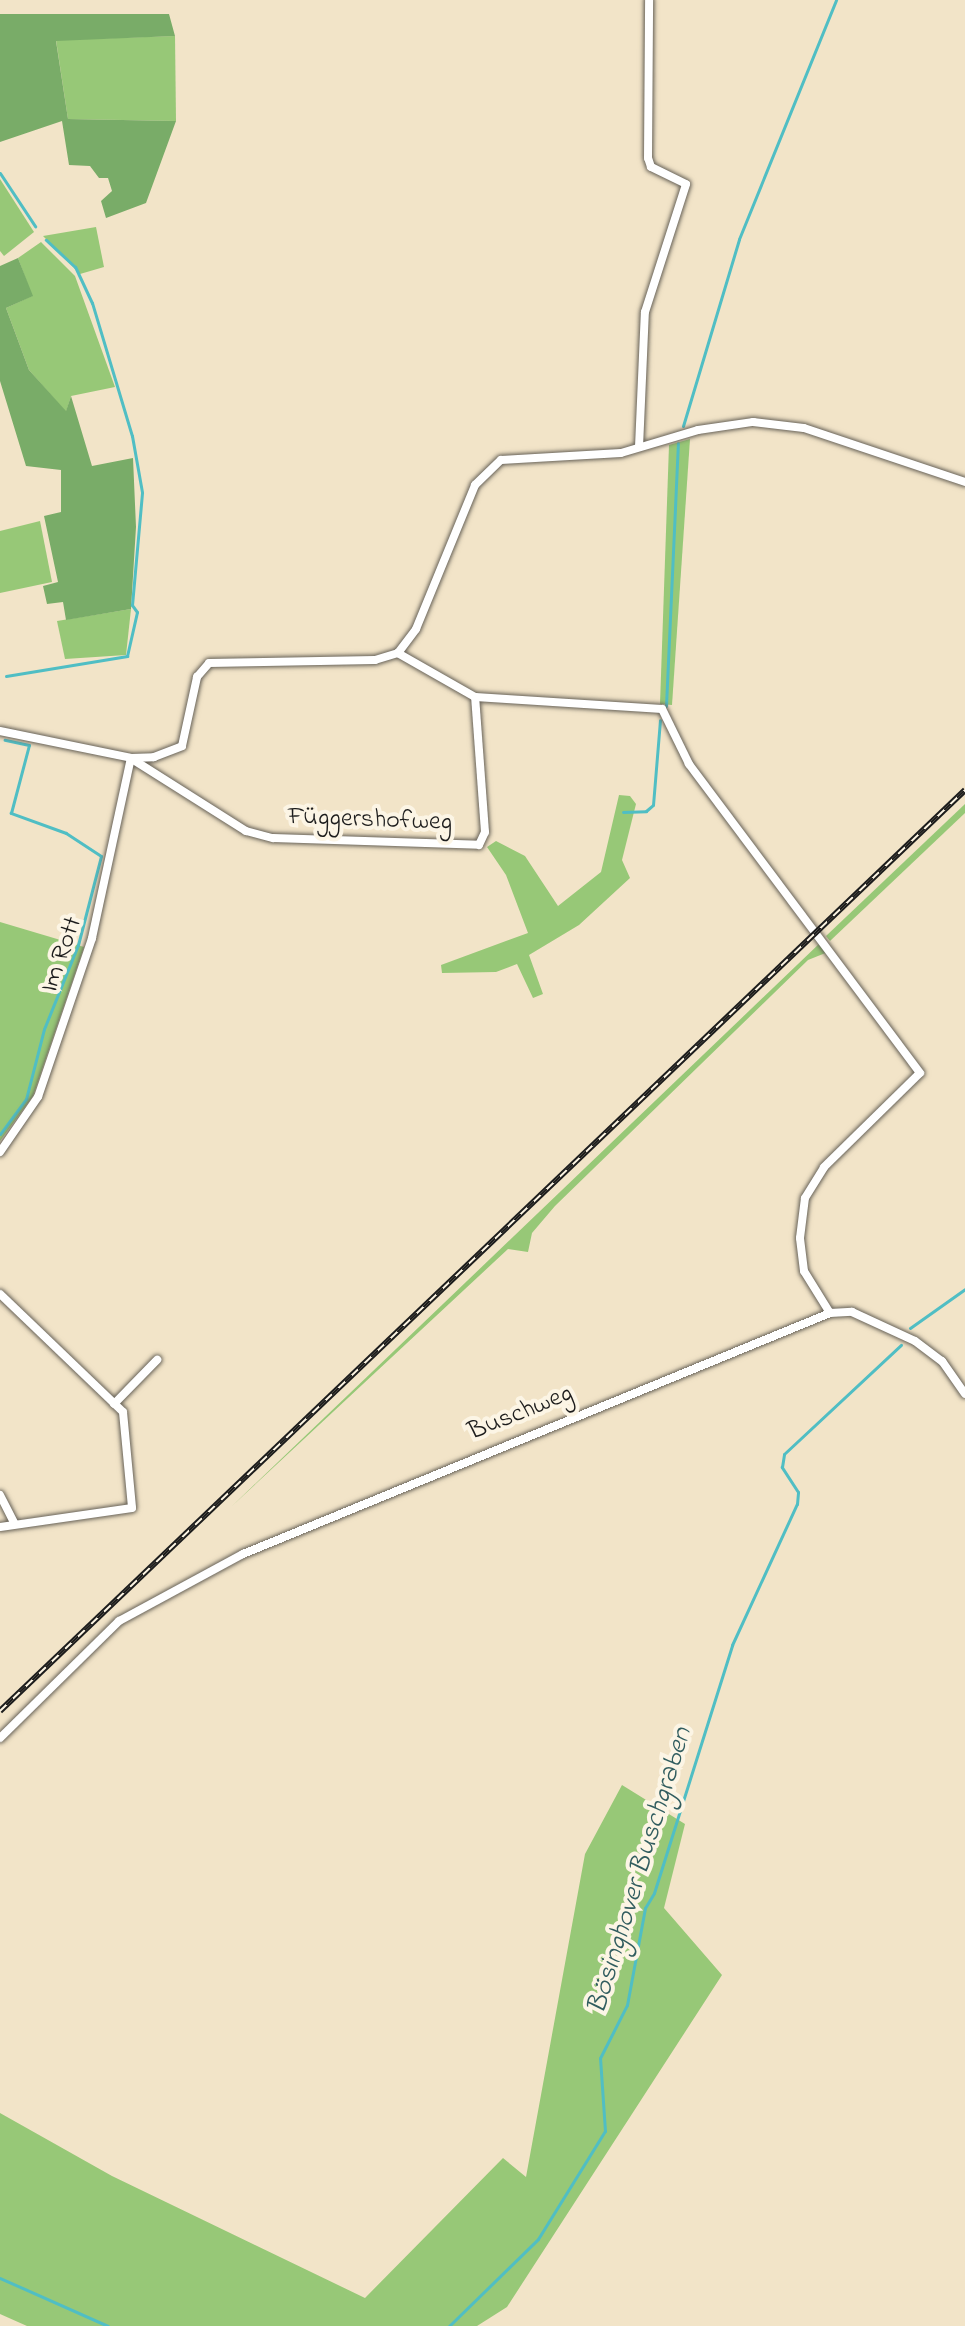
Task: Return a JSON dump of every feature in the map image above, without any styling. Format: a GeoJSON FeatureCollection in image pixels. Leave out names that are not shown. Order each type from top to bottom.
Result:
{"type":"FeatureCollection","features":[{"type":"Feature","properties":{"kind":"street"},"geometry":{"type":"LineString","coordinates":[[639,447],[643,321],[686,184],[651,167],[648,158],[649,0]]}},
{"type":"Feature","properties":{"kind":"street"},"geometry":{"type":"LineString","coordinates":[[0,731],[131,758],[165,754],[182,746],[197,677],[209,663],[375,660],[398,653],[416,629],[475,485],[490,465],[517,459],[601,456],[727,424],[778,423],[965,482]]}},
{"type":"Feature","properties":{"kind":"street"},"geometry":{"type":"LineString","coordinates":[[398,653],[475,697],[652,707],[669,716],[689,764],[920,1073],[824,1167],[805,1198],[800,1238],[804,1271],[830,1313],[852,1312],[915,1341],[942,1361],[965,1394]]}},
{"type":"Feature","properties":{"kind":"street","name":"Függershofweg"},"geometry":{"type":"LineString","coordinates":[[131,758],[246,831],[273,838],[479,845],[485,832],[475,697]]}},
{"type":"Feature","properties":{"kind":"street","name":"Im Rott"},"geometry":{"type":"LineString","coordinates":[[0,1152],[38,1097],[92,938],[131,758]]}},
{"type":"Feature","properties":{"kind":"street"},"geometry":{"type":"LineString","coordinates":[[0,1294],[123,1412],[132,1508],[0,1527]]}},
{"type":"Feature","properties":{"kind":"street","name":"Buschweg"},"geometry":{"type":"LineString","coordinates":[[0,1738],[119,1621],[218,1567],[404,1484],[830,1313]]}},
{"type":"Feature","properties":{"kind":"street"},"geometry":{"type":"LineString","coordinates":[[114,1404],[157,1360]]}},
{"type":"Feature","properties":{"kind":"street"},"geometry":{"type":"LineString","coordinates":[[0,1495],[14,1523]]}},
{"type":"Feature","properties":{"kind":"green space"},"geometry":{"type":"Polygon","coordinates":[[[0,14],[169,14],[175,36],[56,41],[68,119],[176,121],[146,203],[106,218],[101,201],[112,191],[108,178],[99,178],[90,166],[69,165],[62,121],[0,142],[0,14]]]}},
{"type":"Feature","properties":{"kind":"green space"},"geometry":{"type":"Polygon","coordinates":[[[175,36],[176,121],[68,119],[56,40],[175,36]]]}},
{"type":"Feature","properties":{"kind":"green space"},"geometry":{"type":"Polygon","coordinates":[[[0,179],[34,232],[4,256],[0,251],[0,179]]]}},
{"type":"Feature","properties":{"kind":"green space"},"geometry":{"type":"Polygon","coordinates":[[[96,227],[104,267],[80,274],[43,236],[96,227]]]}},
{"type":"Feature","properties":{"kind":"green space"},"geometry":{"type":"Polygon","coordinates":[[[41,242],[75,276],[115,387],[71,396],[66,412],[29,370],[6,308],[32,296],[18,258],[41,242]]]}},
{"type":"Feature","properties":{"kind":"green space"},"geometry":{"type":"Polygon","coordinates":[[[18,258],[33,296],[6,308],[29,370],[66,411],[71,396],[92,466],[133,458],[136,527],[131,609],[66,620],[63,602],[47,604],[43,586],[58,582],[44,516],[61,512],[61,470],[26,466],[0,381],[0,266],[18,258]]]}},
{"type":"Feature","properties":{"kind":"green space"},"geometry":{"type":"Polygon","coordinates":[[[690,439],[672,705],[660,704],[669,445],[690,439]]]}},
{"type":"Feature","properties":{"kind":"green space"},"geometry":{"type":"Polygon","coordinates":[[[40,521],[52,582],[0,593],[0,531],[40,521]]]}},
{"type":"Feature","properties":{"kind":"green space"},"geometry":{"type":"Polygon","coordinates":[[[131,609],[126,655],[65,659],[57,621],[131,609]]]}},
{"type":"Feature","properties":{"kind":"green space"},"geometry":{"type":"Polygon","coordinates":[[[619,795],[630,796],[636,804],[622,860],[630,878],[579,925],[529,955],[543,994],[533,998],[517,964],[496,972],[442,973],[441,965],[528,933],[506,875],[487,847],[496,841],[525,856],[558,906],[601,872],[619,795]]]}},
{"type":"Feature","properties":{"kind":"green space"},"geometry":{"type":"Polygon","coordinates":[[[965,804],[965,813],[830,941],[826,936],[965,804]]]}},
{"type":"Feature","properties":{"kind":"green space"},"geometry":{"type":"Polygon","coordinates":[[[0,922],[84,947],[33,1096],[0,1141],[0,922]]]}},
{"type":"Feature","properties":{"kind":"green space"},"geometry":{"type":"Polygon","coordinates":[[[821,942],[828,952],[808,960],[555,1206],[532,1233],[528,1252],[508,1249],[231,1507],[821,942]]]}},
{"type":"Feature","properties":{"kind":"green space"},"geometry":{"type":"Polygon","coordinates":[[[622,1785],[685,1824],[664,1908],[722,1975],[507,2307],[477,2326],[27,2326],[0,2314],[0,2113],[112,2176],[365,2298],[503,2158],[526,2177],[585,1854],[622,1785]]]}},
{"type":"Feature","properties":{"kind":"waterway"},"geometry":{"type":"LineString","coordinates":[[683,426],[739,239],[836,0]]}},
{"type":"Feature","properties":{"kind":"waterway"},"geometry":{"type":"LineString","coordinates":[[0,173],[35,226]]}},
{"type":"Feature","properties":{"kind":"waterway"},"geometry":{"type":"LineString","coordinates":[[6,676],[127,656],[137,612],[132,605],[142,492],[132,436],[92,303],[75,267],[46,240]]}},
{"type":"Feature","properties":{"kind":"waterway"},"geometry":{"type":"LineString","coordinates":[[666,706],[678,443]]}},
{"type":"Feature","properties":{"kind":"waterway"},"geometry":{"type":"LineString","coordinates":[[623,812],[646,811],[653,805],[660,720]]}},
{"type":"Feature","properties":{"kind":"waterway"},"geometry":{"type":"LineString","coordinates":[[0,1134],[26,1099],[44,1029],[78,945],[101,856],[66,833],[11,813],[29,745],[5,740]]}},
{"type":"Feature","properties":{"kind":"waterway","name":"Bösinghover Buschgraben"},"geometry":{"type":"LineString","coordinates":[[910,1328],[965,1289]]}},
{"type":"Feature","properties":{"kind":"waterway","name":"Bösinghover Buschgraben"},"geometry":{"type":"LineString","coordinates":[[449,2326],[538,2239],[605,2131],[600,2058],[627,2005],[645,1908],[654,1893],[732,1645],[797,1504],[798,1492],[782,1467],[784,1454],[901,1345]]}},
{"type":"Feature","properties":{"kind":"waterway","name":"Bösinghover Buschgraben"},"geometry":{"type":"LineString","coordinates":[[0,2278],[108,2326]]}},
{"type":"Feature","properties":{"kind":"railway"},"geometry":{"type":"LineString","coordinates":[[0,1711],[965,790]]}}]}
